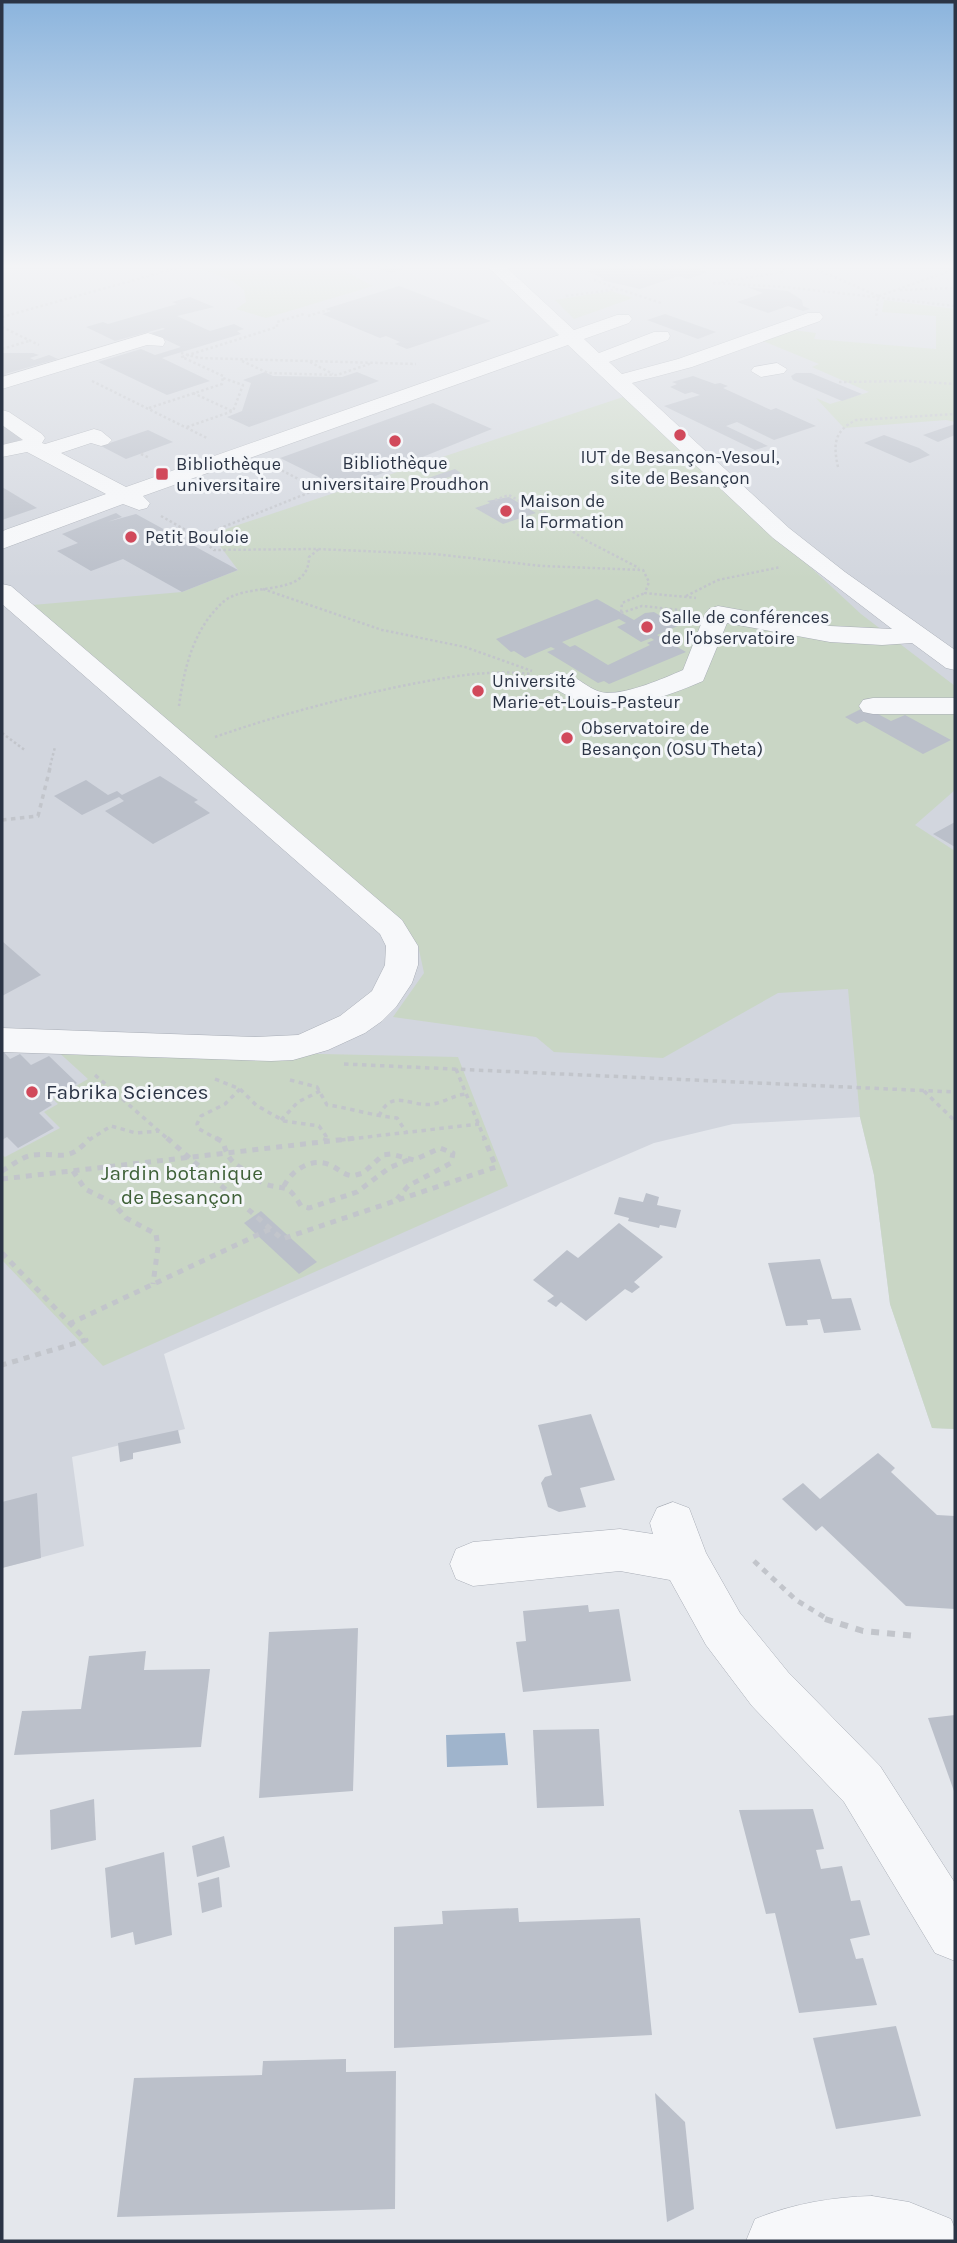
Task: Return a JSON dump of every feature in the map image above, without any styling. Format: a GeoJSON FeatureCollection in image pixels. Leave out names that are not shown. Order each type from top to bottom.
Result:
{"type":"FeatureCollection","features":[{"type":"Feature","properties":{"kind":"street"},"geometry":{"type":"LineString","coordinates":[[2,383],[47,370]]}},
{"type":"Feature","properties":{"kind":"street"},"geometry":{"type":"LineString","coordinates":[[2,542],[13,535],[134,499],[482,370]]}},
{"type":"Feature","properties":{"kind":"street"},"geometry":{"type":"LineString","coordinates":[[609,370],[781,533],[836,577],[955,662]]}},
{"type":"Feature","properties":{"kind":"street"},"geometry":{"type":"LineString","coordinates":[[621,380],[660,370]]}},
{"type":"Feature","properties":{"kind":"street"},"geometry":{"type":"LineString","coordinates":[[2,416],[35,438],[37,449]]}},
{"type":"Feature","properties":{"kind":"street"},"geometry":{"type":"LineString","coordinates":[[2,451],[37,449],[94,435],[101,440]]}},
{"type":"Feature","properties":{"kind":"street"},"geometry":{"type":"LineString","coordinates":[[37,449],[134,499]]}},
{"type":"Feature","properties":{"kind":"street"},"geometry":{"type":"LineString","coordinates":[[2,591],[391,928],[402,944],[401,971],[373,1010],[343,1031],[286,1048],[2,1040]]}},
{"type":"Feature","properties":{"kind":"street"},"geometry":{"type":"LineString","coordinates":[[559,680],[598,700],[606,701],[676,684],[694,675],[718,614],[830,634],[882,637],[917,635]]}},
{"type":"Feature","properties":{"kind":"street"},"geometry":{"type":"LineString","coordinates":[[873,706],[955,706]]}},
{"type":"Feature","properties":{"kind":"street"},"geometry":{"type":"LineString","coordinates":[[473,1564],[679,1542],[723,1629],[770,1689],[862,1784],[955,1933]]}},
{"type":"Feature","properties":{"kind":"street"},"geometry":{"type":"LineString","coordinates":[[777,2241],[850,2227],[904,2230],[929,2241]]}},
{"type":"Feature","properties":{"kind":"path"},"geometry":{"type":"LineString","coordinates":[[68,370],[213,441]]}},
{"type":"Feature","properties":{"kind":"path"},"geometry":{"type":"LineString","coordinates":[[187,428],[233,411],[243,385],[207,370]]}},
{"type":"Feature","properties":{"kind":"path"},"geometry":{"type":"LineString","coordinates":[[261,370],[268,373],[337,375],[353,370]]}},
{"type":"Feature","properties":{"kind":"path"},"geometry":{"type":"LineString","coordinates":[[326,370],[337,375]]}},
{"type":"Feature","properties":{"kind":"path"},"geometry":{"type":"LineString","coordinates":[[149,408],[222,384],[223,378]]}},
{"type":"Feature","properties":{"kind":"path"},"geometry":{"type":"LineString","coordinates":[[839,382],[909,381],[955,384]]}},
{"type":"Feature","properties":{"kind":"path"},"geometry":{"type":"LineString","coordinates":[[193,393],[233,411]]}},
{"type":"Feature","properties":{"kind":"path"},"geometry":{"type":"LineString","coordinates":[[838,467],[833,446],[838,433],[849,422],[890,415],[955,414]]}},
{"type":"Feature","properties":{"kind":"path"},"geometry":{"type":"LineString","coordinates":[[198,537],[318,489],[274,467]]}},
{"type":"Feature","properties":{"kind":"path"},"geometry":{"type":"LineString","coordinates":[[495,500],[509,495],[526,505]]}},
{"type":"Feature","properties":{"kind":"path"},"geometry":{"type":"LineString","coordinates":[[134,499],[198,537],[214,550],[320,549],[434,554],[542,566],[643,570]]}},
{"type":"Feature","properties":{"kind":"path"},"geometry":{"type":"LineString","coordinates":[[521,504],[533,505],[587,541],[643,570],[649,582],[645,593]]}},
{"type":"Feature","properties":{"kind":"path"},"geometry":{"type":"LineString","coordinates":[[320,549],[309,557],[309,569],[303,577],[280,587],[239,592],[222,601],[195,640],[184,672],[173,738],[439,679],[507,672],[559,680]]}},
{"type":"Feature","properties":{"kind":"path"},"geometry":{"type":"LineString","coordinates":[[685,596],[718,580],[789,566]]}},
{"type":"Feature","properties":{"kind":"path"},"geometry":{"type":"LineString","coordinates":[[263,589],[383,630],[466,647],[559,680]]}},
{"type":"Feature","properties":{"kind":"path"},"geometry":{"type":"LineString","coordinates":[[645,593],[685,596],[709,602],[717,608],[718,614],[646,606],[621,613],[622,603],[645,593]]}},
{"type":"Feature","properties":{"kind":"path"},"geometry":{"type":"LineString","coordinates":[[2,733],[26,751]]}},
{"type":"Feature","properties":{"kind":"path"},"geometry":{"type":"LineString","coordinates":[[2,820],[38,816],[55,747]]}},
{"type":"Feature","properties":{"kind":"path"},"geometry":{"type":"LineString","coordinates":[[58,1042],[282,1239],[496,1167],[456,1069]]}},
{"type":"Feature","properties":{"kind":"path"},"geometry":{"type":"LineString","coordinates":[[195,1047],[197,1057],[208,1074],[240,1089],[256,1105],[281,1120],[319,1126],[326,1136],[325,1142]]}},
{"type":"Feature","properties":{"kind":"path"},"geometry":{"type":"LineString","coordinates":[[405,1132],[403,1124],[397,1118],[327,1105],[320,1091],[311,1084],[290,1080],[284,1076],[286,1048],[334,1064],[955,1092]]}},
{"type":"Feature","properties":{"kind":"path"},"geometry":{"type":"LineString","coordinates":[[240,1089],[225,1104],[201,1116],[197,1124],[202,1133],[223,1142],[226,1153],[238,1169],[250,1173],[264,1184],[284,1186],[294,1194],[301,1206],[309,1208],[357,1192],[383,1172],[408,1160],[429,1155],[440,1148],[450,1150],[454,1156],[451,1163],[402,1190],[397,1200]]}},
{"type":"Feature","properties":{"kind":"path"},"geometry":{"type":"LineString","coordinates":[[281,1120],[298,1102],[320,1091]]}},
{"type":"Feature","properties":{"kind":"path"},"geometry":{"type":"LineString","coordinates":[[923,1091],[955,1121]]}},
{"type":"Feature","properties":{"kind":"path"},"geometry":{"type":"LineString","coordinates":[[379,1116],[382,1107],[393,1100],[409,1099],[428,1105],[466,1094]]}},
{"type":"Feature","properties":{"kind":"path"},"geometry":{"type":"LineString","coordinates":[[2,1179],[479,1124]]}},
{"type":"Feature","properties":{"kind":"path"},"geometry":{"type":"LineString","coordinates":[[2,1171],[31,1155],[71,1155],[84,1148],[93,1135],[111,1126],[136,1133],[160,1131]]}},
{"type":"Feature","properties":{"kind":"path"},"geometry":{"type":"LineString","coordinates":[[284,1186],[295,1170],[314,1163],[330,1165],[349,1176],[365,1172],[378,1157],[386,1153],[408,1160]]}},
{"type":"Feature","properties":{"kind":"path"},"geometry":{"type":"LineString","coordinates":[[72,1171],[85,1189],[113,1203],[120,1213],[156,1234],[158,1241],[153,1284]]}},
{"type":"Feature","properties":{"kind":"path"},"geometry":{"type":"LineString","coordinates":[[69,1324],[270,1229]]}},
{"type":"Feature","properties":{"kind":"path"},"geometry":{"type":"LineString","coordinates":[[2,1253],[86,1340],[2,1365]]}},
{"type":"Feature","properties":{"kind":"path"},"geometry":{"type":"LineString","coordinates":[[754,1561],[784,1591],[817,1615],[847,1628],[916,1636]]}},
{"type":"Feature","properties":{"kind":"shaded area","name":"Université Marie-et-Louis-Pasteur"},"geometry":{"type":"Polygon","coordinates":[[[2,370],[955,370],[955,1429],[932,1428],[890,1304],[874,1175],[860,1117],[733,1124],[654,1143],[164,1354],[185,1429],[72,1457],[84,1546],[2,1568],[2,370]]]}},
{"type":"Feature","properties":{"kind":"green space"},"geometry":{"type":"Polygon","coordinates":[[[818,370],[955,370],[955,422],[946,420],[844,428],[816,398],[830,404],[869,392],[818,370]]]}},
{"type":"Feature","properties":{"kind":"green space","name":"Observatoire de Besançon (OSU Theta)"},"geometry":{"type":"Polygon","coordinates":[[[626,396],[861,614],[955,686],[955,790],[915,825],[955,851],[955,1429],[932,1428],[890,1304],[874,1175],[860,1117],[848,989],[778,993],[663,1058],[554,1052],[536,1037],[393,1017],[424,973],[418,945],[398,922],[21,606],[182,592],[238,570],[211,534],[626,396]]]}},
{"type":"Feature","properties":{"kind":"green space","name":"Jardin botanique de Besançon"},"geometry":{"type":"Polygon","coordinates":[[[54,1048],[458,1057],[508,1186],[103,1366],[2,1260],[2,1155],[5,1157],[60,1128],[44,1112],[58,1104],[53,1099],[88,1079],[54,1048]]]}},
{"type":"Feature","properties":{"kind":"water"},"geometry":{"type":"Polygon","coordinates":[[[505,1733],[508,1765],[447,1767],[446,1735],[505,1733]]]}},
{"type":"Feature","properties":{"kind":"building"},"geometry":{"type":"Polygon","coordinates":[[[3,370],[20,370],[5,374],[10,377],[4,379],[3,370]]]}},
{"type":"Feature","properties":{"kind":"building"},"geometry":{"type":"Polygon","coordinates":[[[114,370],[186,370],[210,381],[167,395],[114,370]]]}},
{"type":"Feature","properties":{"kind":"building"},"geometry":{"type":"Polygon","coordinates":[[[265,372],[273,376],[342,377],[357,372],[379,381],[249,427],[227,417],[242,411],[251,383],[243,380],[265,372]]]}},
{"type":"Feature","properties":{"kind":"building"},"geometry":{"type":"Polygon","coordinates":[[[796,373],[811,373],[862,394],[842,401],[793,380],[791,376],[796,373]]]}},
{"type":"Feature","properties":{"kind":"building"},"geometry":{"type":"Polygon","coordinates":[[[693,376],[728,386],[723,388],[771,410],[776,408],[816,426],[774,440],[737,422],[726,426],[768,446],[755,450],[664,406],[700,395],[692,392],[685,394],[670,387],[677,384],[672,382],[693,376]]]}},
{"type":"Feature","properties":{"kind":"building","name":"Bibliothèque universitaire Proudhon"},"geometry":{"type":"Polygon","coordinates":[[[433,403],[492,429],[343,489],[280,458],[433,403]]]}},
{"type":"Feature","properties":{"kind":"building"},"geometry":{"type":"Polygon","coordinates":[[[2,423],[29,437],[2,446],[2,423]]]}},
{"type":"Feature","properties":{"kind":"building"},"geometry":{"type":"Polygon","coordinates":[[[955,424],[955,435],[938,442],[923,435],[955,424]]]}},
{"type":"Feature","properties":{"kind":"building"},"geometry":{"type":"Polygon","coordinates":[[[148,430],[173,442],[126,459],[101,446],[148,430]]]}},
{"type":"Feature","properties":{"kind":"building"},"geometry":{"type":"Polygon","coordinates":[[[884,435],[930,455],[910,463],[864,443],[884,435]]]}},
{"type":"Feature","properties":{"kind":"building"},"geometry":{"type":"Polygon","coordinates":[[[455,469],[461,473],[431,483],[425,479],[455,469]]]}},
{"type":"Feature","properties":{"kind":"building"},"geometry":{"type":"Polygon","coordinates":[[[2,487],[37,508],[2,520],[2,487]]]}},
{"type":"Feature","properties":{"kind":"building","name":"Maison de la Formation"},"geometry":{"type":"Polygon","coordinates":[[[509,497],[536,513],[503,524],[475,508],[490,503],[487,501],[509,497]]]}},
{"type":"Feature","properties":{"kind":"building"},"geometry":{"type":"Polygon","coordinates":[[[116,513],[122,517],[107,522],[136,514],[238,570],[182,592],[123,559],[91,571],[57,551],[78,543],[62,534],[116,513]]]}},
{"type":"Feature","properties":{"kind":"building"},"geometry":{"type":"Polygon","coordinates":[[[597,599],[634,620],[645,613],[654,612],[678,626],[657,635],[686,652],[609,684],[604,681],[598,683],[547,652],[555,649],[551,647],[525,658],[514,651],[511,652],[496,639],[597,599]],[[619,619],[562,642],[570,647],[575,645],[608,665],[650,645],[647,643],[654,640],[651,638],[641,642],[617,627],[626,623],[619,619]]]}},
{"type":"Feature","properties":{"kind":"building"},"geometry":{"type":"Polygon","coordinates":[[[865,707],[891,721],[905,715],[951,740],[923,754],[864,721],[857,724],[845,717],[865,707]]]}},
{"type":"Feature","properties":{"kind":"building"},"geometry":{"type":"Polygon","coordinates":[[[160,776],[198,800],[194,802],[210,813],[153,844],[105,811],[124,801],[119,797],[82,815],[54,796],[86,780],[108,795],[117,791],[122,795],[160,776]]]}},
{"type":"Feature","properties":{"kind":"building"},"geometry":{"type":"Polygon","coordinates":[[[955,822],[955,847],[933,834],[955,822]]]}},
{"type":"Feature","properties":{"kind":"building"},"geometry":{"type":"Polygon","coordinates":[[[2,941],[41,975],[2,996],[2,941]]]}},
{"type":"Feature","properties":{"kind":"building","name":"Fabrika Sciences"},"geometry":{"type":"Polygon","coordinates":[[[2,1050],[10,1059],[20,1054],[31,1065],[49,1056],[77,1083],[47,1100],[52,1105],[39,1113],[54,1128],[18,1148],[7,1137],[2,1140],[2,1050]]]}},
{"type":"Feature","properties":{"kind":"building"},"geometry":{"type":"Polygon","coordinates":[[[646,1193],[659,1197],[657,1205],[681,1210],[676,1228],[660,1225],[659,1228],[628,1221],[629,1218],[614,1214],[619,1197],[643,1202],[646,1193]]]}},
{"type":"Feature","properties":{"kind":"building"},"geometry":{"type":"Polygon","coordinates":[[[261,1211],[317,1262],[299,1274],[244,1223],[261,1211]]]}},
{"type":"Feature","properties":{"kind":"building"},"geometry":{"type":"Polygon","coordinates":[[[619,1223],[663,1257],[634,1282],[640,1287],[632,1293],[625,1289],[586,1321],[561,1302],[556,1307],[547,1301],[554,1296],[533,1280],[567,1250],[578,1258],[619,1223]]]}},
{"type":"Feature","properties":{"kind":"building"},"geometry":{"type":"Polygon","coordinates":[[[820,1259],[832,1299],[851,1298],[861,1330],[824,1333],[820,1319],[807,1320],[808,1325],[786,1326],[768,1263],[820,1259]]]}},
{"type":"Feature","properties":{"kind":"building"},"geometry":{"type":"Polygon","coordinates":[[[591,1414],[615,1480],[580,1488],[586,1507],[559,1512],[548,1507],[541,1483],[545,1477],[552,1475],[538,1425],[591,1414]]]}},
{"type":"Feature","properties":{"kind":"building"},"geometry":{"type":"Polygon","coordinates":[[[178,1430],[181,1443],[133,1453],[133,1459],[120,1462],[118,1443],[178,1430]]]}},
{"type":"Feature","properties":{"kind":"building"},"geometry":{"type":"Polygon","coordinates":[[[878,1453],[895,1468],[891,1472],[937,1515],[955,1516],[955,1609],[906,1606],[822,1526],[816,1531],[782,1499],[803,1483],[820,1499],[878,1453]]]}},
{"type":"Feature","properties":{"kind":"building"},"geometry":{"type":"Polygon","coordinates":[[[37,1493],[41,1558],[2,1568],[2,1502],[37,1493]]]}},
{"type":"Feature","properties":{"kind":"building"},"geometry":{"type":"Polygon","coordinates":[[[588,1605],[589,1612],[619,1609],[631,1681],[523,1692],[516,1642],[526,1641],[523,1611],[588,1605]]]}},
{"type":"Feature","properties":{"kind":"building"},"geometry":{"type":"Polygon","coordinates":[[[358,1628],[353,1791],[259,1798],[269,1632],[358,1628]]]}},
{"type":"Feature","properties":{"kind":"building"},"geometry":{"type":"Polygon","coordinates":[[[146,1651],[144,1670],[210,1669],[201,1747],[14,1755],[22,1711],[81,1709],[89,1656],[146,1651]]]}},
{"type":"Feature","properties":{"kind":"building"},"geometry":{"type":"Polygon","coordinates":[[[955,1715],[955,1794],[928,1718],[955,1715]]]}},
{"type":"Feature","properties":{"kind":"building"},"geometry":{"type":"Polygon","coordinates":[[[599,1729],[604,1806],[537,1808],[533,1730],[599,1729]]]}},
{"type":"Feature","properties":{"kind":"building"},"geometry":{"type":"Polygon","coordinates":[[[94,1799],[96,1840],[51,1850],[50,1810],[94,1799]]]}},
{"type":"Feature","properties":{"kind":"building"},"geometry":{"type":"Polygon","coordinates":[[[813,1809],[824,1849],[816,1850],[821,1869],[842,1866],[851,1901],[860,1900],[870,1935],[850,1939],[856,1959],[863,1958],[877,2005],[799,2013],[775,1913],[766,1914],[739,1810],[813,1809]]]}},
{"type":"Feature","properties":{"kind":"building"},"geometry":{"type":"Polygon","coordinates":[[[224,1836],[230,1867],[197,1877],[192,1846],[224,1836]]]}},
{"type":"Feature","properties":{"kind":"building"},"geometry":{"type":"Polygon","coordinates":[[[164,1852],[172,1935],[135,1945],[133,1932],[111,1938],[105,1868],[164,1852]]]}},
{"type":"Feature","properties":{"kind":"building"},"geometry":{"type":"Polygon","coordinates":[[[219,1877],[222,1907],[202,1913],[198,1883],[219,1877]]]}},
{"type":"Feature","properties":{"kind":"building"},"geometry":{"type":"Polygon","coordinates":[[[518,1908],[519,1922],[640,1918],[652,2035],[394,2048],[394,1927],[443,1924],[442,1911],[518,1908]]]}},
{"type":"Feature","properties":{"kind":"building"},"geometry":{"type":"Polygon","coordinates":[[[896,2026],[921,2116],[836,2129],[813,2038],[896,2026]]]}},
{"type":"Feature","properties":{"kind":"building"},"geometry":{"type":"Polygon","coordinates":[[[346,2059],[346,2072],[396,2071],[395,2209],[117,2217],[134,2078],[262,2075],[263,2061],[346,2059]]]}},
{"type":"Feature","properties":{"kind":"building"},"geometry":{"type":"Polygon","coordinates":[[[655,2093],[685,2122],[694,2209],[667,2222],[655,2093]]]}},
{"type":"Feature","properties":{"kind":"place","name":"IUT de Besançon-Vesoul, site de Besançon"},"geometry":{"type":"Point","coordinates":[680,435]}},
{"type":"Feature","properties":{"kind":"place","name":"Bibliothèque universitaire Proudhon"},"geometry":{"type":"Point","coordinates":[395,441]}},
{"type":"Feature","properties":{"kind":"place","name":"Bibliothèque universitaire"},"geometry":{"type":"Point","coordinates":[162,474]}},
{"type":"Feature","properties":{"kind":"place","name":"Maison de la Formation"},"geometry":{"type":"Point","coordinates":[506,511]}},
{"type":"Feature","properties":{"kind":"place","name":"Petit Bouloie"},"geometry":{"type":"Point","coordinates":[131,537]}},
{"type":"Feature","properties":{"kind":"place","name":"Salle de conférences de l'observatoire"},"geometry":{"type":"Point","coordinates":[647,627]}},
{"type":"Feature","properties":{"kind":"place","name":"Université Marie-et-Louis-Pasteur"},"geometry":{"type":"Point","coordinates":[478,691]}},
{"type":"Feature","properties":{"kind":"place","name":"Observatoire de Besançon (OSU Theta)"},"geometry":{"type":"Point","coordinates":[567,738]}},
{"type":"Feature","properties":{"kind":"place","name":"Fabrika Sciences"},"geometry":{"type":"Point","coordinates":[32,1092]}}]}
